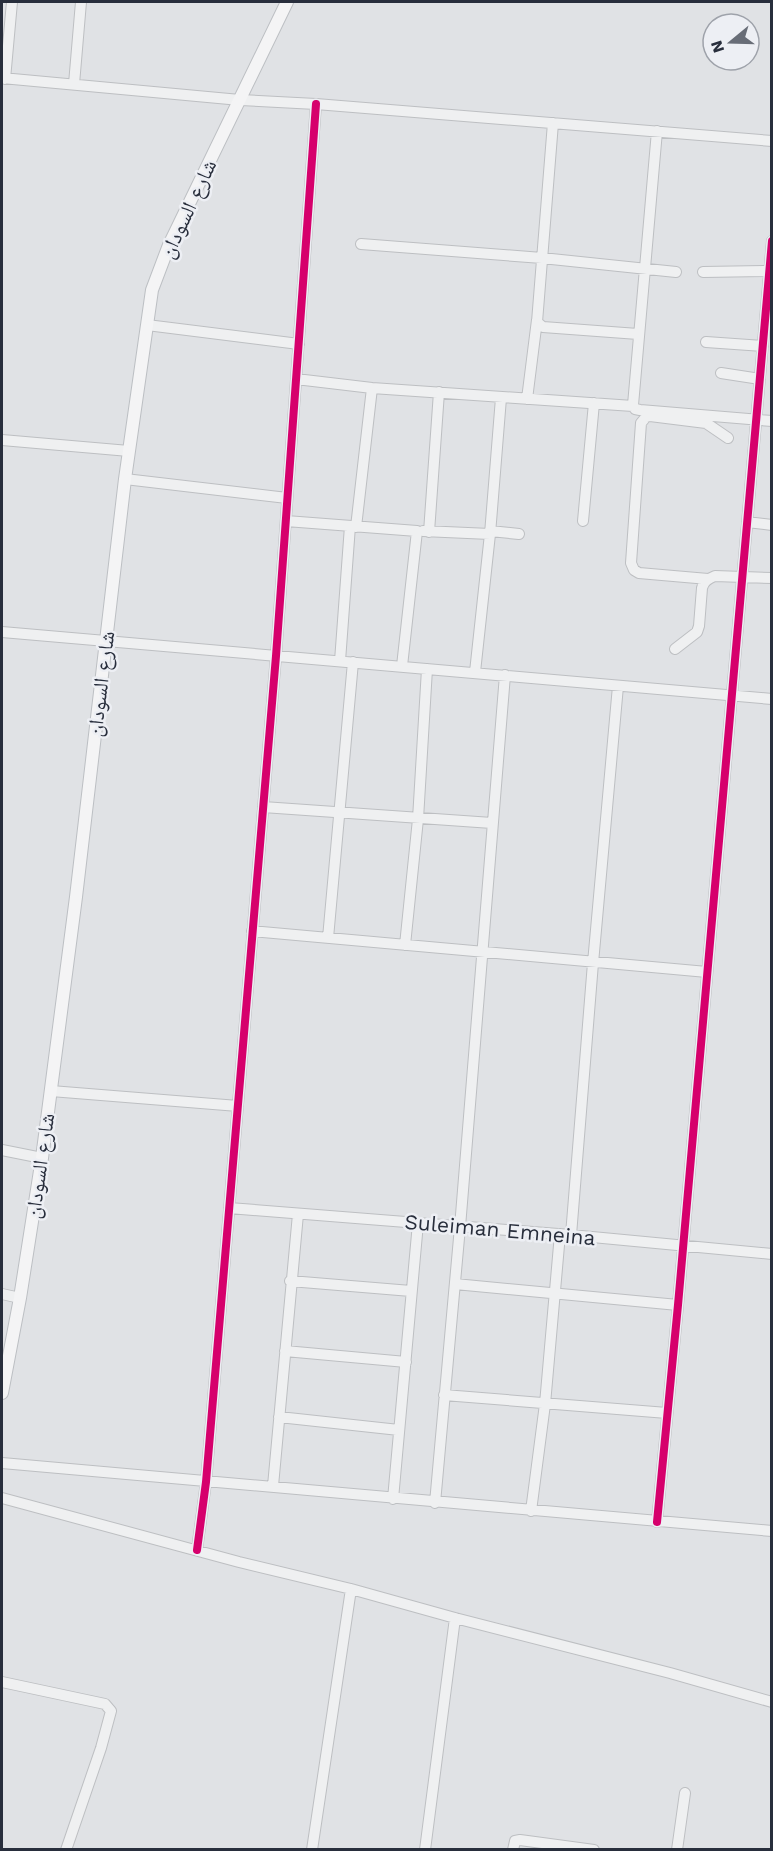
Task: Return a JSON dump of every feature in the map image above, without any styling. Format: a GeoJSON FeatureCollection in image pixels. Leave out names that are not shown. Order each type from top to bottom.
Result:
{"type":"FeatureCollection","features":[{"type":"Feature","properties":{"kind":"main road","name":"شارع السودان"},"geometry":{"type":"LineString","coordinates":[[2,1393],[20,1298],[42,1158],[125,479],[152,290],[166,254],[287,2]]}},
{"type":"Feature","properties":{"kind":"street"},"geometry":{"type":"LineString","coordinates":[[12,2],[3,79],[240,100],[316,104],[771,141]]}},
{"type":"Feature","properties":{"kind":"street"},"geometry":{"type":"LineString","coordinates":[[74,84],[81,2]]}},
{"type":"Feature","properties":{"kind":"street"},"geometry":{"type":"LineString","coordinates":[[197,1550],[206,1482],[276,656],[316,104]]}},
{"type":"Feature","properties":{"kind":"street"},"geometry":{"type":"LineString","coordinates":[[526,399],[537,320],[553,123]]}},
{"type":"Feature","properties":{"kind":"street"},"geometry":{"type":"LineString","coordinates":[[633,406],[657,131]]}},
{"type":"Feature","properties":{"kind":"street"},"geometry":{"type":"LineString","coordinates":[[657,1522],[756,420],[760,379],[767,358],[763,346],[771,241]]}},
{"type":"Feature","properties":{"kind":"street"},"geometry":{"type":"LineString","coordinates":[[361,244],[542,258],[676,272]]}},
{"type":"Feature","properties":{"kind":"street"},"geometry":{"type":"LineString","coordinates":[[702,272],[769,271]]}},
{"type":"Feature","properties":{"kind":"street"},"geometry":{"type":"LineString","coordinates":[[537,320],[543,327],[638,334]]}},
{"type":"Feature","properties":{"kind":"street"},"geometry":{"type":"LineString","coordinates":[[147,324],[298,344]]}},
{"type":"Feature","properties":{"kind":"street"},"geometry":{"type":"LineString","coordinates":[[706,342],[763,346]]}},
{"type":"Feature","properties":{"kind":"street"},"geometry":{"type":"LineString","coordinates":[[721,373],[760,379]]}},
{"type":"Feature","properties":{"kind":"street"},"geometry":{"type":"LineString","coordinates":[[296,379],[372,388],[633,406],[640,410],[771,421]]}},
{"type":"Feature","properties":{"kind":"street"},"geometry":{"type":"LineString","coordinates":[[340,661],[353,526],[372,388]]}},
{"type":"Feature","properties":{"kind":"street"},"geometry":{"type":"LineString","coordinates":[[429,532],[439,392]]}},
{"type":"Feature","properties":{"kind":"street"},"geometry":{"type":"LineString","coordinates":[[475,672],[490,533],[501,398]]}},
{"type":"Feature","properties":{"kind":"street"},"geometry":{"type":"LineString","coordinates":[[583,521],[594,403]]}},
{"type":"Feature","properties":{"kind":"street"},"geometry":{"type":"LineString","coordinates":[[708,579],[639,573],[631,564],[641,423],[650,416],[706,423],[728,438]]}},
{"type":"Feature","properties":{"kind":"street"},"geometry":{"type":"LineString","coordinates":[[2,440],[129,451]]}},
{"type":"Feature","properties":{"kind":"street"},"geometry":{"type":"LineString","coordinates":[[125,479],[287,498]]}},
{"type":"Feature","properties":{"kind":"street"},"geometry":{"type":"LineString","coordinates":[[285,521],[429,532],[519,534]]}},
{"type":"Feature","properties":{"kind":"street"},"geometry":{"type":"LineString","coordinates":[[747,522],[771,525]]}},
{"type":"Feature","properties":{"kind":"street"},"geometry":{"type":"LineString","coordinates":[[402,666],[417,531]]}},
{"type":"Feature","properties":{"kind":"street"},"geometry":{"type":"LineString","coordinates":[[675,649],[697,632],[702,588],[708,579],[715,576],[771,578]]}},
{"type":"Feature","properties":{"kind":"street"},"geometry":{"type":"LineString","coordinates":[[2,632],[771,699]]}},
{"type":"Feature","properties":{"kind":"street"},"geometry":{"type":"LineString","coordinates":[[328,938],[353,662]]}},
{"type":"Feature","properties":{"kind":"street"},"geometry":{"type":"LineString","coordinates":[[405,945],[418,819],[427,669]]}},
{"type":"Feature","properties":{"kind":"street"},"geometry":{"type":"LineString","coordinates":[[435,1503],[505,675]]}},
{"type":"Feature","properties":{"kind":"street"},"geometry":{"type":"LineString","coordinates":[[571,1235],[618,686]]}},
{"type":"Feature","properties":{"kind":"street"},"geometry":{"type":"LineString","coordinates":[[263,807],[492,823]]}},
{"type":"Feature","properties":{"kind":"street"},"geometry":{"type":"LineString","coordinates":[[252,931],[707,972]]}},
{"type":"Feature","properties":{"kind":"street"},"geometry":{"type":"LineString","coordinates":[[51,1091],[238,1106]]}},
{"type":"Feature","properties":{"kind":"street"},"geometry":{"type":"LineString","coordinates":[[2,1150],[42,1158]]}},
{"type":"Feature","properties":{"kind":"street","name":"Suleiman Emneina"},"geometry":{"type":"LineString","coordinates":[[229,1208],[560,1234],[771,1254]]}},
{"type":"Feature","properties":{"kind":"street"},"geometry":{"type":"LineString","coordinates":[[273,1486],[290,1281],[298,1214]]}},
{"type":"Feature","properties":{"kind":"street"},"geometry":{"type":"LineString","coordinates":[[393,1498],[418,1223]]}},
{"type":"Feature","properties":{"kind":"street"},"geometry":{"type":"LineString","coordinates":[[531,1510],[545,1404],[560,1234]]}},
{"type":"Feature","properties":{"kind":"street"},"geometry":{"type":"LineString","coordinates":[[290,1281],[411,1291]]}},
{"type":"Feature","properties":{"kind":"street"},"geometry":{"type":"LineString","coordinates":[[455,1284],[678,1305]]}},
{"type":"Feature","properties":{"kind":"street"},"geometry":{"type":"LineString","coordinates":[[2,1294],[20,1298]]}},
{"type":"Feature","properties":{"kind":"street"},"geometry":{"type":"LineString","coordinates":[[285,1351],[406,1362]]}},
{"type":"Feature","properties":{"kind":"street"},"geometry":{"type":"LineString","coordinates":[[444,1395],[668,1413]]}},
{"type":"Feature","properties":{"kind":"street"},"geometry":{"type":"LineString","coordinates":[[279,1417],[399,1430]]}},
{"type":"Feature","properties":{"kind":"street"},"geometry":{"type":"LineString","coordinates":[[2,1463],[771,1531]]}},
{"type":"Feature","properties":{"kind":"street"},"geometry":{"type":"LineString","coordinates":[[2,1498],[351,1588],[454,1618],[670,1673],[771,1702]]}},
{"type":"Feature","properties":{"kind":"street"},"geometry":{"type":"LineString","coordinates":[[312,1850],[351,1588]]}},
{"type":"Feature","properties":{"kind":"street"},"geometry":{"type":"LineString","coordinates":[[424,1850],[454,1618]]}},
{"type":"Feature","properties":{"kind":"street"},"geometry":{"type":"LineString","coordinates":[[2,1682],[105,1704],[111,1711],[101,1748],[66,1850]]}},
{"type":"Feature","properties":{"kind":"street"},"geometry":{"type":"LineString","coordinates":[[677,1850],[685,1793]]}},
{"type":"Feature","properties":{"kind":"street"},"geometry":{"type":"LineString","coordinates":[[513,1850],[515,1841],[520,1839],[594,1850]]}},
{"type":"Feature","properties":{"kind":"cycle path"},"geometry":{"type":"LineString","coordinates":[[197,1550],[206,1482],[276,656],[316,104]]}},
{"type":"Feature","properties":{"kind":"cycle path"},"geometry":{"type":"LineString","coordinates":[[657,1522],[772,241]]}}]}
